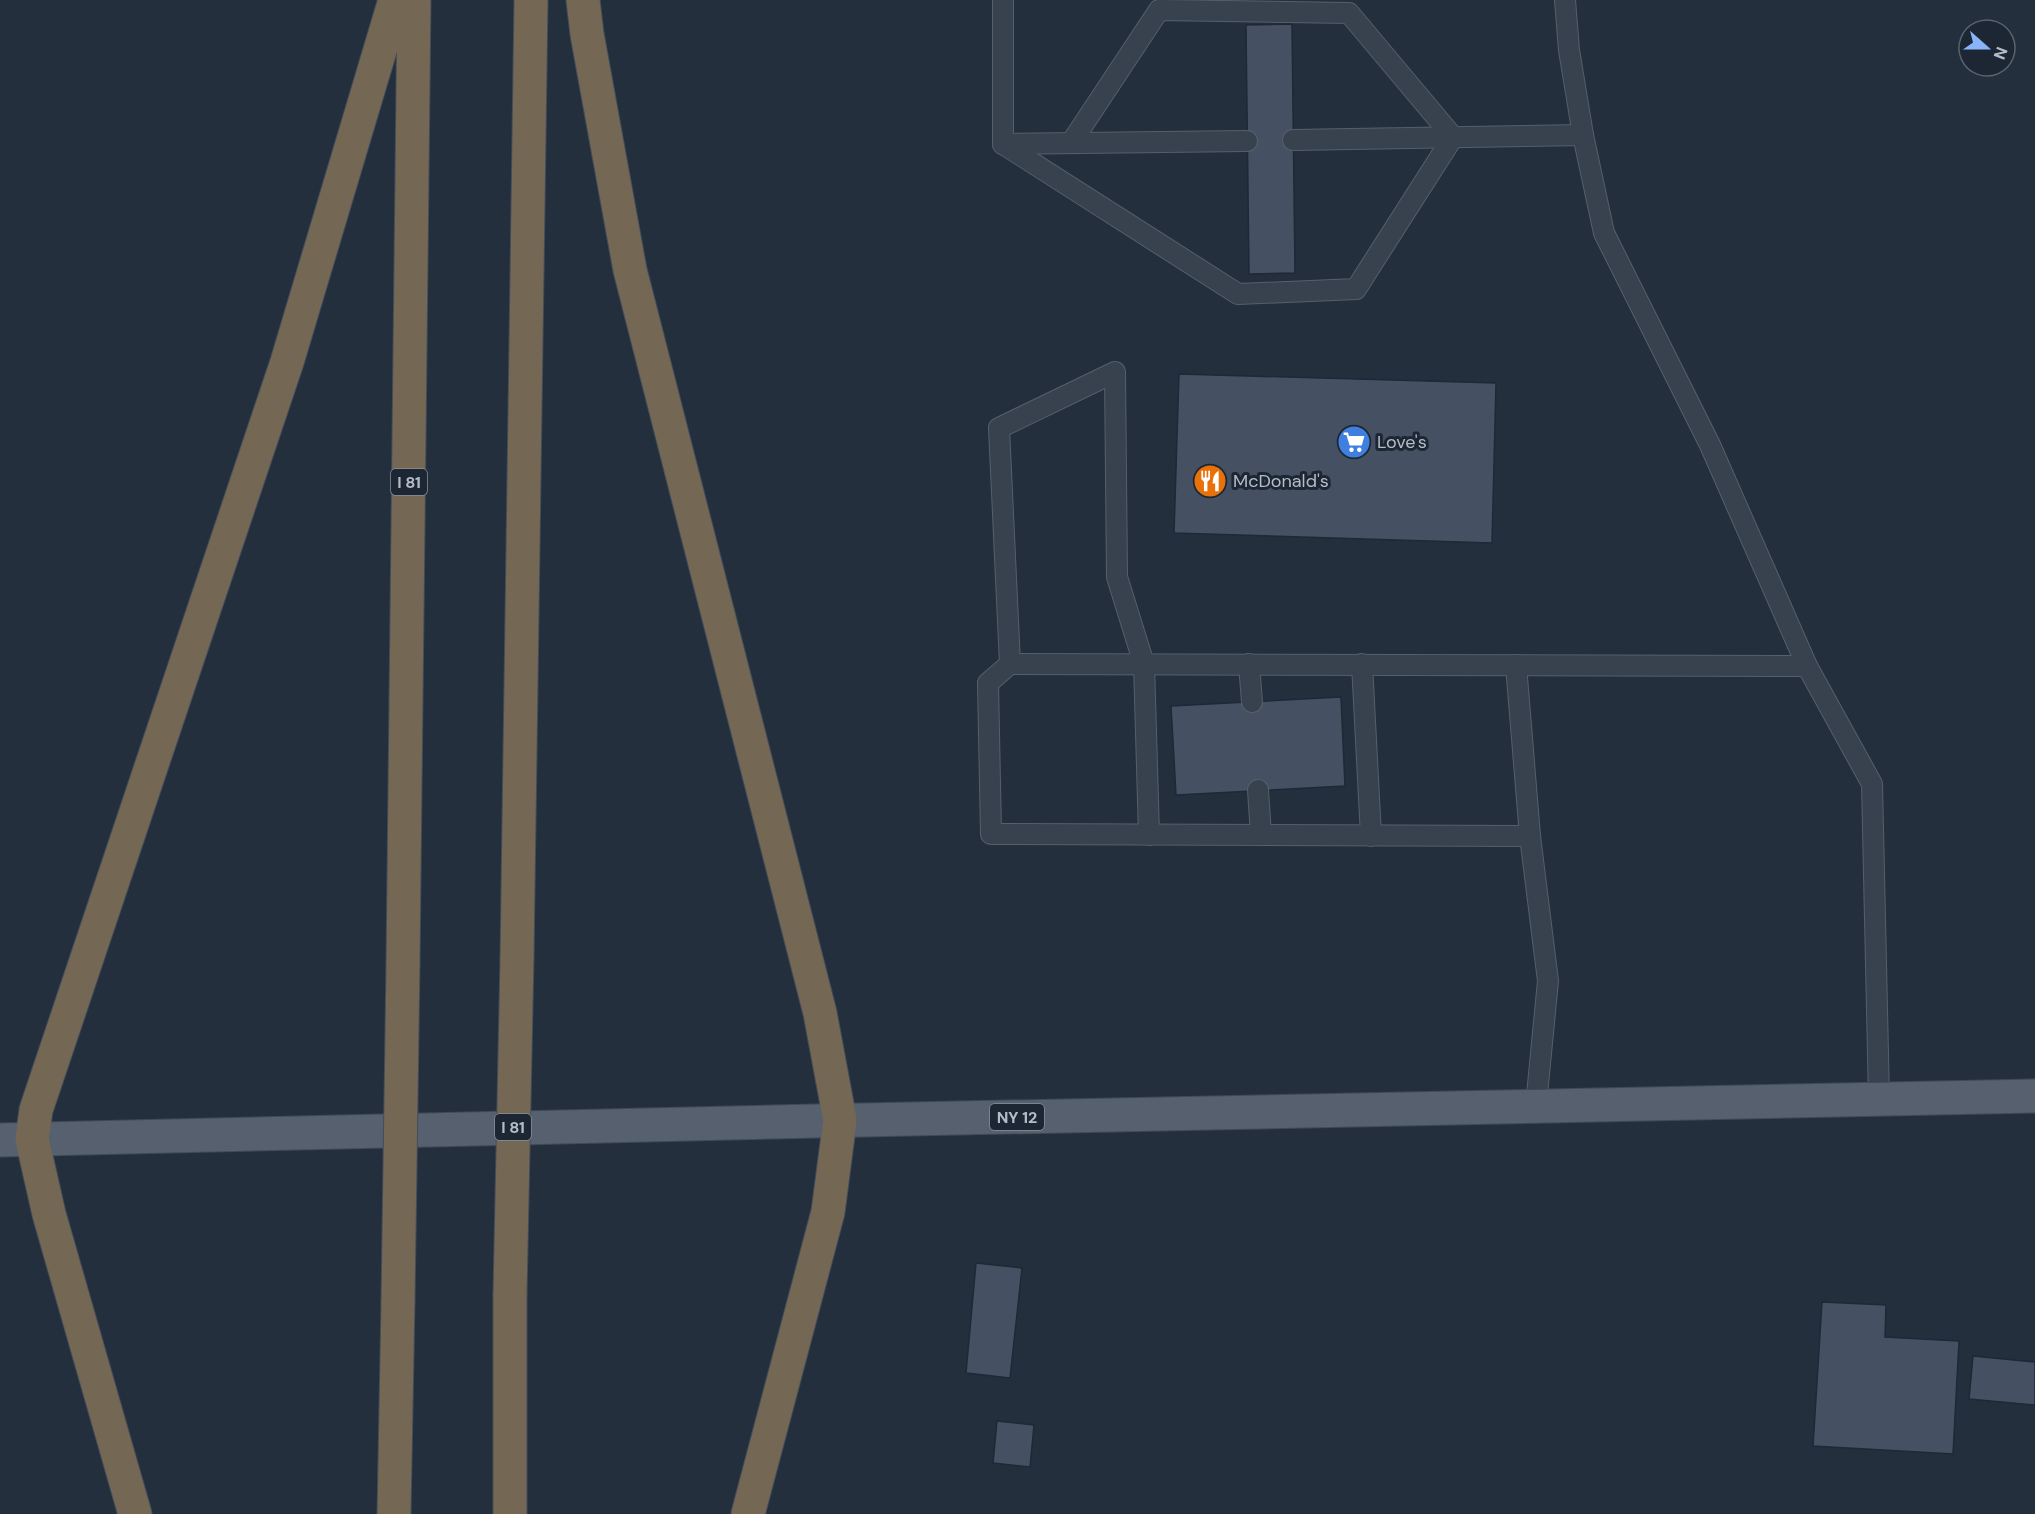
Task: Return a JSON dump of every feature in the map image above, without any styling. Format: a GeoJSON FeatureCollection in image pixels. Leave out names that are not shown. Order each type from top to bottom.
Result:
{"type":"FeatureCollection","features":[{"type":"Feature","properties":{"kind":"highway"},"geometry":{"type":"LineString","coordinates":[[135,1514],[49,1214],[32,1139],[36,1110],[287,362],[395,0]]}},
{"type":"Feature","properties":{"kind":"highway","name":"I 81"},"geometry":{"type":"LineString","coordinates":[[394,1514],[414,0]]}},
{"type":"Feature","properties":{"kind":"highway","name":"I 81"},"geometry":{"type":"LineString","coordinates":[[510,1514],[510,1295],[531,0]]}},
{"type":"Feature","properties":{"kind":"highway"},"geometry":{"type":"LineString","coordinates":[[583,0],[587,34],[630,270],[820,1013],[840,1120],[828,1212],[748,1514]]}},
{"type":"Feature","properties":{"kind":"main road","name":"NY 12"},"geometry":{"type":"LineString","coordinates":[[0,1140],[840,1120],[2035,1096]]}},
{"type":"Feature","properties":{"kind":"lane"},"geometry":{"type":"LineString","coordinates":[[1003,0],[1003,144]]}},
{"type":"Feature","properties":{"kind":"lane"},"geometry":{"type":"LineString","coordinates":[[1565,0],[1569,50],[1583,135],[1604,233],[1710,445],[1807,666],[1872,784],[1879,1099]]}},
{"type":"Feature","properties":{"kind":"lane"},"geometry":{"type":"LineString","coordinates":[[1071,143],[1159,10],[1349,13],[1453,137]]}},
{"type":"Feature","properties":{"kind":"lane"},"geometry":{"type":"LineString","coordinates":[[1293,140],[1583,135]]}},
{"type":"Feature","properties":{"kind":"lane"},"geometry":{"type":"LineString","coordinates":[[1003,144],[1238,294],[1356,289],[1453,137]]}},
{"type":"Feature","properties":{"kind":"lane"},"geometry":{"type":"LineString","coordinates":[[1003,144],[1247,141]]}},
{"type":"Feature","properties":{"kind":"lane"},"geometry":{"type":"LineString","coordinates":[[1010,663],[999,428],[1115,372],[1117,577],[1144,664],[1149,835]]}},
{"type":"Feature","properties":{"kind":"lane"},"geometry":{"type":"LineString","coordinates":[[1530,836],[991,834],[988,683],[1010,663],[1807,666]]}},
{"type":"Feature","properties":{"kind":"lane"},"geometry":{"type":"LineString","coordinates":[[1249,664],[1252,702]]}},
{"type":"Feature","properties":{"kind":"lane"},"geometry":{"type":"LineString","coordinates":[[1362,664],[1371,836]]}},
{"type":"Feature","properties":{"kind":"lane"},"geometry":{"type":"LineString","coordinates":[[1516,665],[1530,836],[1548,981],[1536,1105]]}},
{"type":"Feature","properties":{"kind":"lane"},"geometry":{"type":"LineString","coordinates":[[1258,790],[1262,835]]}},
{"type":"Feature","properties":{"kind":"building"},"geometry":{"type":"Polygon","coordinates":[[[1292,24],[1295,273],[1249,274],[1246,25],[1292,24]]]}},
{"type":"Feature","properties":{"kind":"building"},"geometry":{"type":"Polygon","coordinates":[[[1179,374],[1496,383],[1492,543],[1174,533],[1179,374]]]}},
{"type":"Feature","properties":{"kind":"building"},"geometry":{"type":"Polygon","coordinates":[[[1341,697],[1345,786],[1176,795],[1171,706],[1341,697]]]}},
{"type":"Feature","properties":{"kind":"building"},"geometry":{"type":"Polygon","coordinates":[[[976,1263],[1022,1268],[1010,1378],[966,1373],[976,1263]]]}},
{"type":"Feature","properties":{"kind":"building"},"geometry":{"type":"Polygon","coordinates":[[[1822,1302],[1886,1305],[1885,1337],[1959,1341],[1953,1454],[1813,1446],[1822,1302]]]}},
{"type":"Feature","properties":{"kind":"building"},"geometry":{"type":"Polygon","coordinates":[[[1973,1356],[2035,1362],[2035,1405],[1969,1399],[1973,1356]]]}},
{"type":"Feature","properties":{"kind":"building"},"geometry":{"type":"Polygon","coordinates":[[[997,1421],[1034,1425],[1030,1467],[993,1463],[997,1421]]]}},
{"type":"Feature","properties":{"kind":"place","name":"Love's"},"geometry":{"type":"Point","coordinates":[1354,442]}},
{"type":"Feature","properties":{"kind":"place","name":"McDonald's"},"geometry":{"type":"Point","coordinates":[1210,481]}}]}
